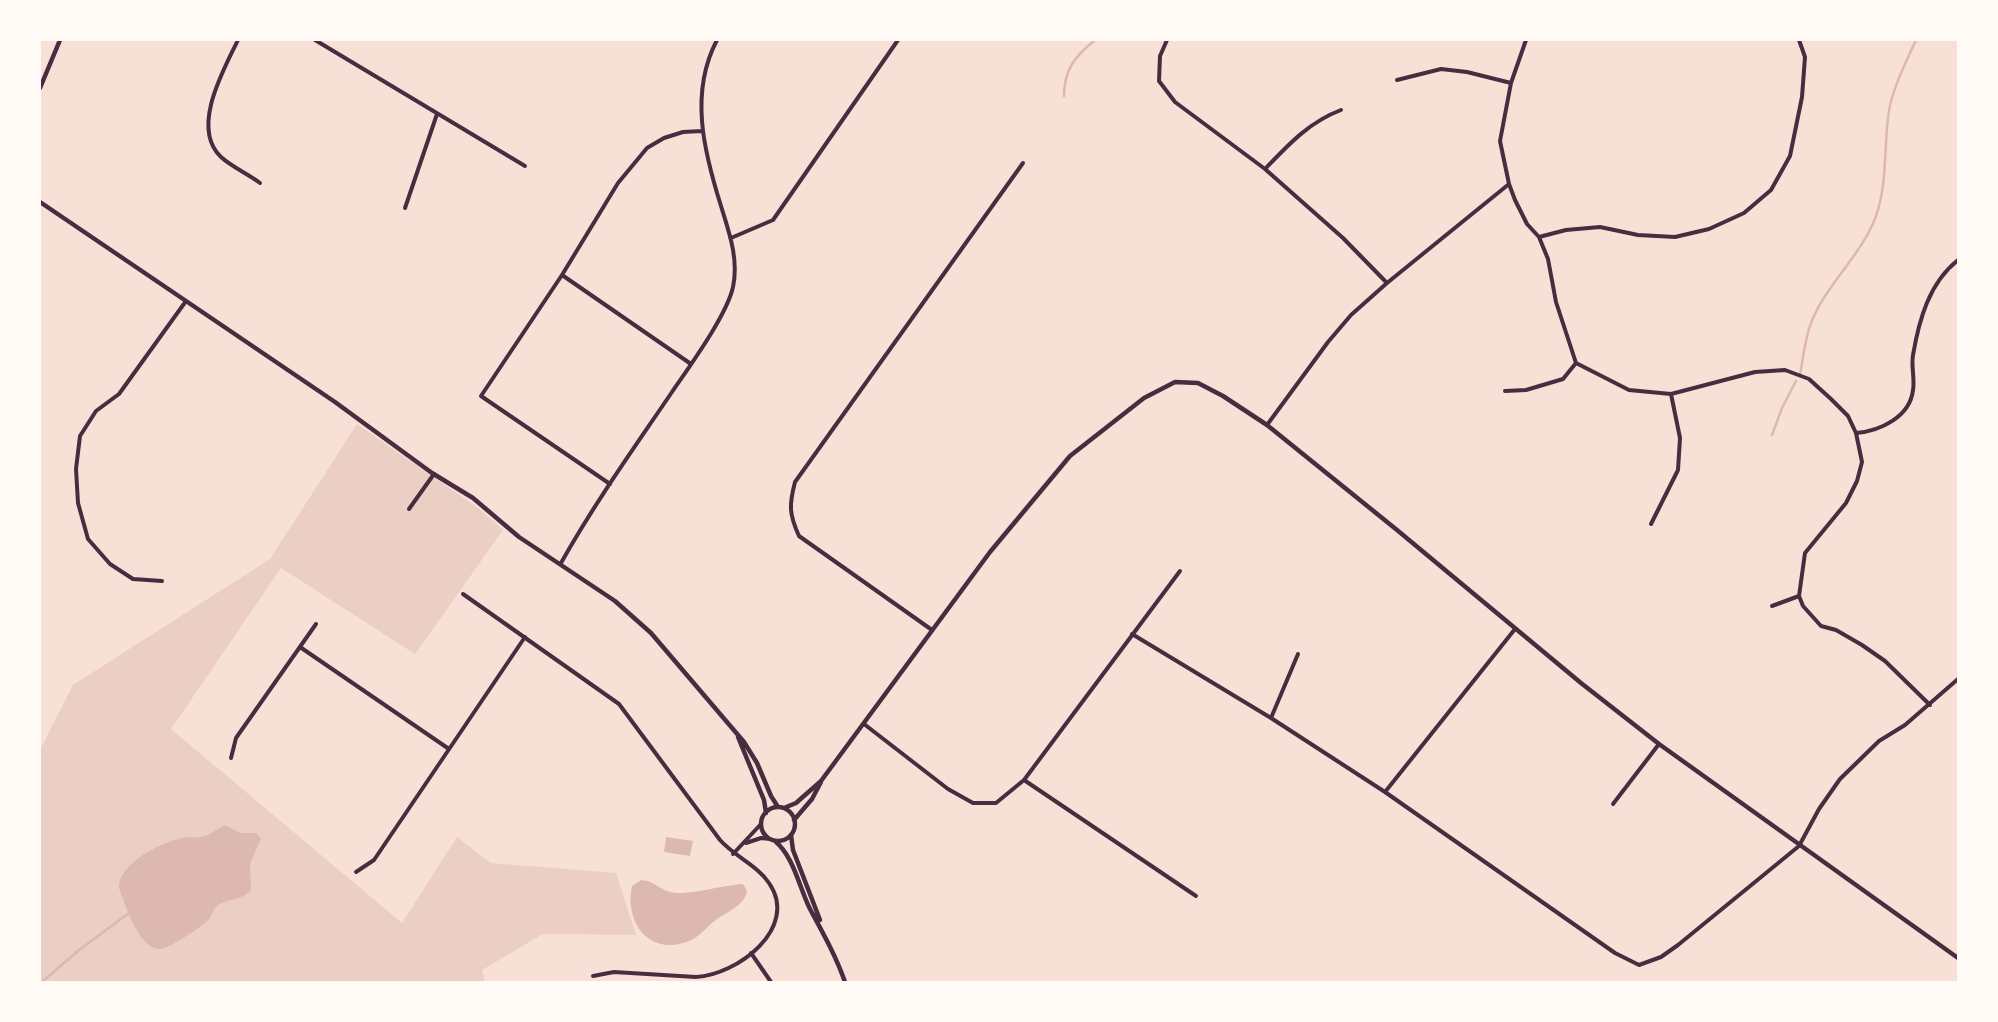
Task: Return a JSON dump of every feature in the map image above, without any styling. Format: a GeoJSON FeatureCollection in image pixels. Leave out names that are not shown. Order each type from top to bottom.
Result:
{"type":"FeatureCollection","features":[{"type":"Feature","properties":{"kind":"street"},"geometry":{"type":"LineString","coordinates":[[40,88],[60,40]]}},
{"type":"Feature","properties":{"kind":"street"},"geometry":{"type":"LineString","coordinates":[[238,40],[218,82],[211,103],[209,118],[211,139],[221,156],[260,183]]}},
{"type":"Feature","properties":{"kind":"street"},"geometry":{"type":"LineString","coordinates":[[315,40],[524,166]]}},
{"type":"Feature","properties":{"kind":"street"},"geometry":{"type":"LineString","coordinates":[[561,563],[610,484],[691,364],[729,300],[733,287],[736,268],[731,238],[717,195],[702,131],[701,98],[717,40]]}},
{"type":"Feature","properties":{"kind":"street"},"geometry":{"type":"LineString","coordinates":[[731,238],[774,220],[898,40]]}},
{"type":"Feature","properties":{"kind":"street"},"geometry":{"type":"LineString","coordinates":[[1167,40],[1160,56],[1159,81],[1175,102],[1265,169],[1343,238],[1387,283]]}},
{"type":"Feature","properties":{"kind":"street"},"geometry":{"type":"LineString","coordinates":[[1526,40],[1511,83],[1500,141],[1509,184],[1528,224],[1539,237],[1548,259],[1556,302],[1576,363],[1629,390],[1672,394],[1755,372],[1785,370],[1809,379],[1848,416],[1856,433],[1862,462],[1857,481],[1846,504],[1805,553],[1799,596],[1803,606],[1822,626],[1836,630],[1886,662],[1930,705]]}},
{"type":"Feature","properties":{"kind":"street"},"geometry":{"type":"LineString","coordinates":[[1539,237],[1566,230],[1600,226],[1638,235],[1675,237],[1709,229],[1744,214],[1771,190],[1790,156],[1802,97],[1805,57],[1799,40]]}},
{"type":"Feature","properties":{"kind":"street"},"geometry":{"type":"LineString","coordinates":[[1397,80],[1441,69],[1467,72],[1511,83]]}},
{"type":"Feature","properties":{"kind":"street"},"geometry":{"type":"LineString","coordinates":[[1265,169],[1300,134],[1321,118],[1341,110]]}},
{"type":"Feature","properties":{"kind":"street"},"geometry":{"type":"LineString","coordinates":[[405,208],[437,114]]}},
{"type":"Feature","properties":{"kind":"street"},"geometry":{"type":"LineString","coordinates":[[610,484],[481,396],[562,274],[618,183],[647,148],[664,138],[683,132],[702,131]]}},
{"type":"Feature","properties":{"kind":"street"},"geometry":{"type":"LineString","coordinates":[[932,630],[799,536],[791,519],[790,503],[795,482],[1022,163]]}},
{"type":"Feature","properties":{"kind":"street"},"geometry":{"type":"LineString","coordinates":[[1267,425],[1328,342],[1352,315],[1387,283],[1509,184]]}},
{"type":"Feature","properties":{"kind":"street"},"geometry":{"type":"LineString","coordinates":[[41,202],[335,402],[434,474],[473,498],[520,537],[615,601],[657,640],[699,687],[757,763],[771,796],[794,820]]}},
{"type":"Feature","properties":{"kind":"street"},"geometry":{"type":"LineString","coordinates":[[1856,433],[1872,432],[1903,414],[1913,392],[1913,358],[1920,322],[1932,291],[1948,267],[1958,260]]}},
{"type":"Feature","properties":{"kind":"street"},"geometry":{"type":"LineString","coordinates":[[562,274],[691,364]]}},
{"type":"Feature","properties":{"kind":"street"},"geometry":{"type":"LineString","coordinates":[[162,581],[133,579],[110,564],[88,539],[78,503],[76,469],[80,436],[96,411],[119,394],[186,301]]}},
{"type":"Feature","properties":{"kind":"street"},"geometry":{"type":"LineString","coordinates":[[1505,391],[1526,390],[1563,379],[1576,363]]}},
{"type":"Feature","properties":{"kind":"street"},"geometry":{"type":"LineString","coordinates":[[775,841],[786,839],[791,835],[794,830],[794,820],[812,799],[821,781],[932,630],[990,552],[1070,456],[1144,398],[1175,382],[1198,383],[1223,396],[1267,425],[1398,530],[1515,630],[1659,744],[1958,958]]}},
{"type":"Feature","properties":{"kind":"street"},"geometry":{"type":"LineString","coordinates":[[1651,524],[1678,470],[1680,438],[1672,394]]}},
{"type":"Feature","properties":{"kind":"street"},"geometry":{"type":"LineString","coordinates":[[409,509],[434,474]]}},
{"type":"Feature","properties":{"kind":"street"},"geometry":{"type":"LineString","coordinates":[[864,724],[948,789],[973,803],[996,803],[1024,780],[1180,571]]}},
{"type":"Feature","properties":{"kind":"street"},"geometry":{"type":"LineString","coordinates":[[463,594],[619,704],[720,840],[768,882],[776,902],[777,914],[773,929],[756,950],[723,971],[707,976],[683,977],[614,972],[593,976]]}},
{"type":"Feature","properties":{"kind":"street"},"geometry":{"type":"LineString","coordinates":[[1772,606],[1799,596]]}},
{"type":"Feature","properties":{"kind":"street"},"geometry":{"type":"LineString","coordinates":[[231,758],[236,738],[316,624]]}},
{"type":"Feature","properties":{"kind":"street"},"geometry":{"type":"LineString","coordinates":[[1386,792],[1515,630]]}},
{"type":"Feature","properties":{"kind":"street"},"geometry":{"type":"LineString","coordinates":[[1132,634],[1271,718],[1386,792],[1615,953],[1639,965],[1661,957],[1678,945],[1799,846],[1819,809],[1840,779],[1879,741],[1905,725],[1958,679]]}},
{"type":"Feature","properties":{"kind":"street"},"geometry":{"type":"LineString","coordinates":[[356,872],[374,860],[525,637]]}},
{"type":"Feature","properties":{"kind":"street"},"geometry":{"type":"LineString","coordinates":[[300,647],[449,749]]}},
{"type":"Feature","properties":{"kind":"street"},"geometry":{"type":"LineString","coordinates":[[1271,718],[1298,654]]}},
{"type":"Feature","properties":{"kind":"street"},"geometry":{"type":"LineString","coordinates":[[734,854],[746,843],[761,824],[766,812],[757,782],[738,736]]}},
{"type":"Feature","properties":{"kind":"street"},"geometry":{"type":"LineString","coordinates":[[1613,804],[1659,744]]}},
{"type":"Feature","properties":{"kind":"street"},"geometry":{"type":"LineString","coordinates":[[1024,780],[1196,896]]}},
{"type":"Feature","properties":{"kind":"street"},"geometry":{"type":"LineString","coordinates":[[766,812],[796,803],[821,781]]}},
{"type":"Feature","properties":{"kind":"street"},"geometry":{"type":"LineString","coordinates":[[761,824],[762,830],[770,839],[775,841],[786,852],[811,910],[822,926]]}},
{"type":"Feature","properties":{"kind":"street"},"geometry":{"type":"LineString","coordinates":[[791,835],[793,850],[845,982]]}},
{"type":"Feature","properties":{"kind":"street"},"geometry":{"type":"LineString","coordinates":[[746,843],[770,839]]}},
{"type":"Feature","properties":{"kind":"street"},"geometry":{"type":"LineString","coordinates":[[750,953],[771,982]]}},
{"type":"Feature","properties":{"kind":"shaded area"},"geometry":{"type":"Polygon","coordinates":[[[357,424],[477,507],[503,530],[415,654],[281,568],[171,729],[402,923],[457,837],[491,863],[616,873],[636,935],[543,934],[482,970],[485,982],[40,982],[40,750],[73,685],[270,559],[357,424]]]}},
{"type":"Feature","properties":{"kind":"shaded area"},"geometry":{"type":"Polygon","coordinates":[[[225,825],[240,833],[256,833],[261,838],[250,864],[251,890],[239,898],[221,903],[208,920],[177,942],[160,949],[152,947],[139,934],[129,915],[119,888],[120,879],[133,863],[153,849],[184,837],[196,838],[210,834],[225,825]]]}},
{"type":"Feature","properties":{"kind":"shaded area"},"geometry":{"type":"Polygon","coordinates":[[[666,837],[693,841],[690,856],[664,852],[666,837]]]}},
{"type":"Feature","properties":{"kind":"shaded area"},"geometry":{"type":"Polygon","coordinates":[[[641,880],[651,882],[666,891],[676,893],[743,884],[747,891],[746,896],[739,904],[693,939],[675,945],[663,944],[652,940],[636,924],[632,912],[632,886],[641,880]]]}},
{"type":"Feature","properties":{"kind":"waterway"},"geometry":{"type":"LineString","coordinates":[[1064,96],[1066,79],[1072,64],[1095,40]]}},
{"type":"Feature","properties":{"kind":"waterway"},"geometry":{"type":"LineString","coordinates":[[1800,375],[1811,323],[1826,295],[1862,244],[1876,216],[1884,180],[1889,108],[1899,78],[1916,40]]}},
{"type":"Feature","properties":{"kind":"waterway"},"geometry":{"type":"LineString","coordinates":[[1772,435],[1782,408],[1796,381]]}},
{"type":"Feature","properties":{"kind":"waterway"},"geometry":{"type":"LineString","coordinates":[[42,982],[79,950],[129,913]]}}]}
